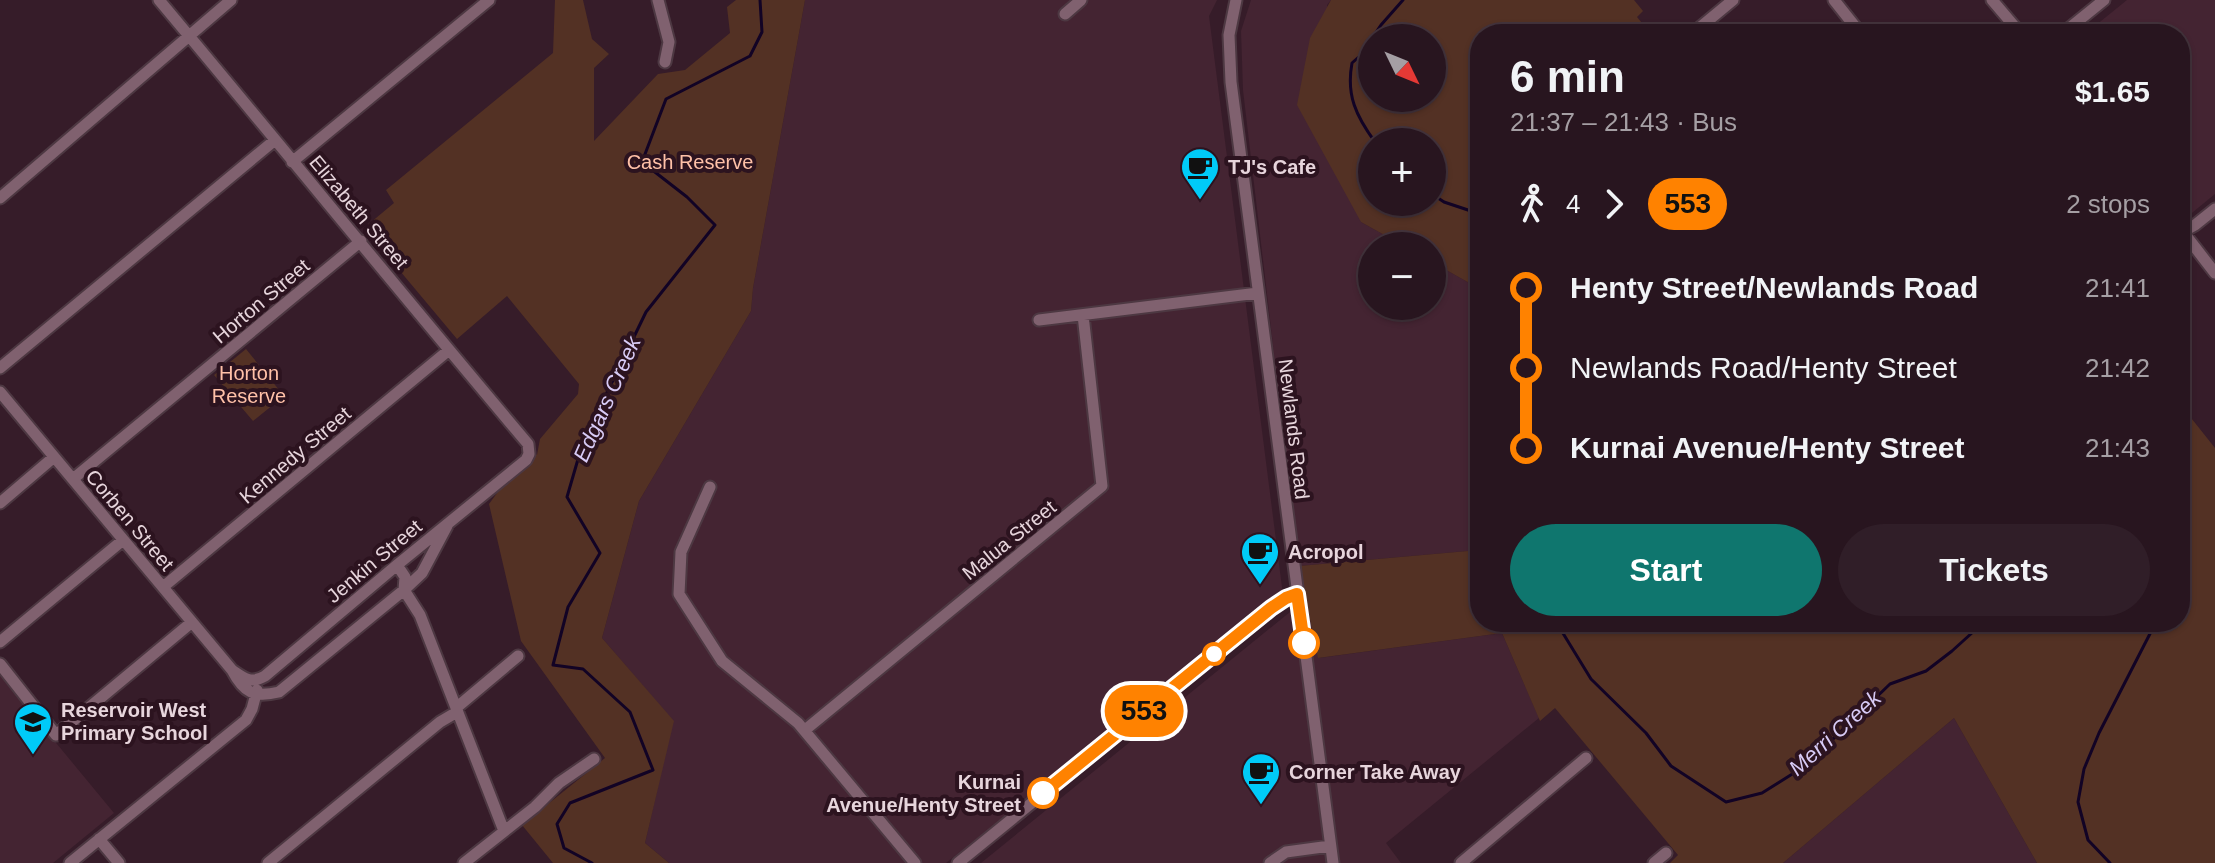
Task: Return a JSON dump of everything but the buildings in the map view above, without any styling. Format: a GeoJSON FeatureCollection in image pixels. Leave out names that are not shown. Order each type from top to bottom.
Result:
{"type":"FeatureCollection","features":[{"type":"Feature","properties":{"kind":"street","name":"Elizabeth Street"},"geometry":{"type":"LineString","coordinates":[[159,0],[530,448]]}},
{"type":"Feature","properties":{"kind":"street"},"geometry":{"type":"LineString","coordinates":[[0,198],[231,0]]}},
{"type":"Feature","properties":{"kind":"street"},"geometry":{"type":"LineString","coordinates":[[292,162],[489,0]]}},
{"type":"Feature","properties":{"kind":"street"},"geometry":{"type":"LineString","coordinates":[[658,0],[669,42],[665,62]]}},
{"type":"Feature","properties":{"kind":"street"},"geometry":{"type":"LineString","coordinates":[[1065,14],[1081,0]]}},
{"type":"Feature","properties":{"kind":"street","name":"Newlands Road"},"geometry":{"type":"LineString","coordinates":[[1236,0],[1229,35],[1231,82],[1333,863]]}},
{"type":"Feature","properties":{"kind":"street"},"geometry":{"type":"LineString","coordinates":[[1704,24],[1733,0]]}},
{"type":"Feature","properties":{"kind":"street"},"geometry":{"type":"LineString","coordinates":[[1834,0],[1853,24]]}},
{"type":"Feature","properties":{"kind":"street"},"geometry":{"type":"LineString","coordinates":[[1992,0],[2012,24]]}},
{"type":"Feature","properties":{"kind":"street"},"geometry":{"type":"LineString","coordinates":[[2074,24],[2104,0]]}},
{"type":"Feature","properties":{"kind":"street"},"geometry":{"type":"LineString","coordinates":[[0,368],[275,140]]}},
{"type":"Feature","properties":{"kind":"street"},"geometry":{"type":"LineString","coordinates":[[2190,227],[2215,209]]}},
{"type":"Feature","properties":{"kind":"street","name":"Horton Street"},"geometry":{"type":"LineString","coordinates":[[73,479],[361,241]]}},
{"type":"Feature","properties":{"kind":"street"},"geometry":{"type":"LineString","coordinates":[[2190,241],[2215,273]]}},
{"type":"Feature","properties":{"kind":"street"},"geometry":{"type":"LineString","coordinates":[[1039,320],[1258,293]]}},
{"type":"Feature","properties":{"kind":"street","name":"Malua Street"},"geometry":{"type":"LineString","coordinates":[[805,730],[1102,486],[1083,315]]}},
{"type":"Feature","properties":{"kind":"street","name":"Kennedy Street"},"geometry":{"type":"LineString","coordinates":[[163,587],[449,350]]}},
{"type":"Feature","properties":{"kind":"street","name":"Corben Street"},"geometry":{"type":"LineString","coordinates":[[0,392],[244,688],[255,695]]}},
{"type":"Feature","properties":{"kind":"street","name":"Jenkin Street"},"geometry":{"type":"LineString","coordinates":[[266,675],[526,460],[530,448]]}},
{"type":"Feature","properties":{"kind":"street"},"geometry":{"type":"LineString","coordinates":[[0,503],[54,457]]}},
{"type":"Feature","properties":{"kind":"street"},"geometry":{"type":"LineString","coordinates":[[710,487],[681,552],[679,594],[722,661],[805,730],[915,863]]}},
{"type":"Feature","properties":{"kind":"street"},"geometry":{"type":"LineString","coordinates":[[255,695],[282,690],[404,590],[422,573],[450,522]]}},
{"type":"Feature","properties":{"kind":"street"},"geometry":{"type":"LineString","coordinates":[[0,642],[123,540]]}},
{"type":"Feature","properties":{"kind":"street"},"geometry":{"type":"LineString","coordinates":[[397,565],[405,577],[404,590],[420,615],[504,831]]}},
{"type":"Feature","properties":{"kind":"street"},"geometry":{"type":"LineString","coordinates":[[958,863],[1271,608],[1297,594]]}},
{"type":"Feature","properties":{"kind":"street"},"geometry":{"type":"LineString","coordinates":[[0,664],[56,735],[192,622]]}},
{"type":"Feature","properties":{"kind":"street"},"geometry":{"type":"LineString","coordinates":[[268,863],[518,656]]}},
{"type":"Feature","properties":{"kind":"street"},"geometry":{"type":"LineString","coordinates":[[232,670],[251,681],[266,675]]}},
{"type":"Feature","properties":{"kind":"street"},"geometry":{"type":"LineString","coordinates":[[266,675],[282,690]]}},
{"type":"Feature","properties":{"kind":"street"},"geometry":{"type":"LineString","coordinates":[[70,863],[246,720],[266,675]]}},
{"type":"Feature","properties":{"kind":"street"},"geometry":{"type":"LineString","coordinates":[[1461,863],[1586,758]]}},
{"type":"Feature","properties":{"kind":"street"},"geometry":{"type":"LineString","coordinates":[[464,863],[535,807],[559,783],[594,759]]}},
{"type":"Feature","properties":{"kind":"street"},"geometry":{"type":"LineString","coordinates":[[99,839],[119,863]]}},
{"type":"Feature","properties":{"kind":"street"},"geometry":{"type":"LineString","coordinates":[[1270,863],[1286,852],[1330,846]]}},
{"type":"Feature","properties":{"kind":"street"},"geometry":{"type":"LineString","coordinates":[[1654,863],[1666,853]]}},
{"type":"Feature","properties":{"kind":"shaded area"},"geometry":{"type":"Polygon","coordinates":[[[805,0],[1217,0],[1209,16],[1283,595],[946,863],[669,863],[645,843],[673,721],[602,638],[639,501],[751,311],[805,0]]]}},
{"type":"Feature","properties":{"kind":"shaded area"},"geometry":{"type":"Polygon","coordinates":[[[1251,0],[1331,0],[1327,5],[1358,216],[1361,222],[1379,232],[1358,232],[1358,320],[1446,320],[1446,270],[1470,283],[1470,551],[1299,566],[1243,90],[1241,31],[1251,0]]]}},
{"type":"Feature","properties":{"kind":"shaded area"},"geometry":{"type":"Polygon","coordinates":[[[2127,0],[2215,0],[2215,194],[2190,215],[2190,24],[2097,24],[2127,0]]]}},
{"type":"Feature","properties":{"kind":"shaded area"},"geometry":{"type":"Polygon","coordinates":[[[1306,599],[1319,658],[1502,633],[1539,718],[1386,843],[1401,863],[981,863],[1306,599]]]}},
{"type":"Feature","properties":{"kind":"shaded area","name":"Reservoir West Primary School"},"geometry":{"type":"Polygon","coordinates":[[[0,675],[114,813],[53,863],[0,863],[0,675]]]}},
{"type":"Feature","properties":{"kind":"shaded area"},"geometry":{"type":"Polygon","coordinates":[[[1954,718],[2037,863],[1783,863],[1954,718]]]}},
{"type":"Feature","properties":{"kind":"green space","name":"Cash Reserve"},"geometry":{"type":"Polygon","coordinates":[[[555,0],[583,0],[592,39],[609,54],[594,68],[594,141],[658,74],[685,70],[730,33],[727,7],[736,0],[805,0],[751,311],[639,501],[602,638],[674,721],[645,843],[669,863],[553,863],[522,825],[605,758],[521,641],[489,504],[530,448],[537,455],[540,439],[578,394],[579,384],[507,296],[457,339],[364,228],[394,203],[386,190],[553,53],[555,0]]]}},
{"type":"Feature","properties":{"kind":"green space"},"geometry":{"type":"Polygon","coordinates":[[[1331,0],[1634,0],[1643,11],[1637,17],[1643,24],[1470,24],[1470,283],[1446,270],[1446,232],[1379,232],[1361,222],[1297,105],[1310,38],[1331,0]]]}},
{"type":"Feature","properties":{"kind":"green space","name":"Horton Reserve"},"geometry":{"type":"Polygon","coordinates":[[[246,349],[284,396],[253,421],[214,375],[246,349]]]}},
{"type":"Feature","properties":{"kind":"green space"},"geometry":{"type":"Polygon","coordinates":[[[2190,417],[2215,448],[2215,863],[2037,863],[1954,718],[1783,863],[1670,863],[1678,855],[1555,708],[1540,721],[1502,633],[1318,658],[1299,566],[1470,551],[1470,632],[2190,632],[2190,417]]]}},
{"type":"Feature","properties":{"kind":"waterway","name":"Edgars Creek"},"geometry":{"type":"LineString","coordinates":[[592,863],[564,848],[557,824],[570,803],[653,770],[630,712],[583,669],[553,665],[568,607],[600,553],[567,497],[583,442],[646,312],[715,225],[687,197],[642,162],[666,99],[750,56],[762,32],[760,0]]}},
{"type":"Feature","properties":{"kind":"waterway","name":"Merri Creek"},"geometry":{"type":"LineString","coordinates":[[1382,24],[1403,0]]}},
{"type":"Feature","properties":{"kind":"waterway","name":"Merri Creek"},"geometry":{"type":"LineString","coordinates":[[1358,58],[1352,63],[1350,85],[1354,105],[1366,128]]}},
{"type":"Feature","properties":{"kind":"waterway","name":"Merri Creek"},"geometry":{"type":"LineString","coordinates":[[1446,203],[1470,211]]}},
{"type":"Feature","properties":{"kind":"waterway","name":"Merri Creek"},"geometry":{"type":"LineString","coordinates":[[1562,632],[1591,679],[1646,733],[1671,766],[1726,802],[1762,793],[1805,766],[1890,684],[1926,671],[1973,632]]}},
{"type":"Feature","properties":{"kind":"waterway","name":"Merri Creek"},"geometry":{"type":"LineString","coordinates":[[2110,863],[2088,840],[2078,802],[2084,769],[2099,733],[2151,632]]}},
{"type":"Feature","properties":{"kind":"bus line","name":"553"},"geometry":{"type":"LineString","coordinates":[[1043,793],[1271,608],[1297,594],[1304,643]]}},
{"type":"Feature","properties":{"kind":"place","name":"TJ's Cafe"},"geometry":{"type":"Point","coordinates":[1200,201]}},
{"type":"Feature","properties":{"kind":"place","name":"Acropol"},"geometry":{"type":"Point","coordinates":[1260,586]}},
{"type":"Feature","properties":{"kind":"place","name":"Reservoir West Primary School"},"geometry":{"type":"Point","coordinates":[33,756]}},
{"type":"Feature","properties":{"kind":"place","name":"Kurnai Avenue/Henty Street"},"geometry":{"type":"Point","coordinates":[1043,793]}},
{"type":"Feature","properties":{"kind":"place","name":"Corner Take Away"},"geometry":{"type":"Point","coordinates":[1261,806]}}]}
